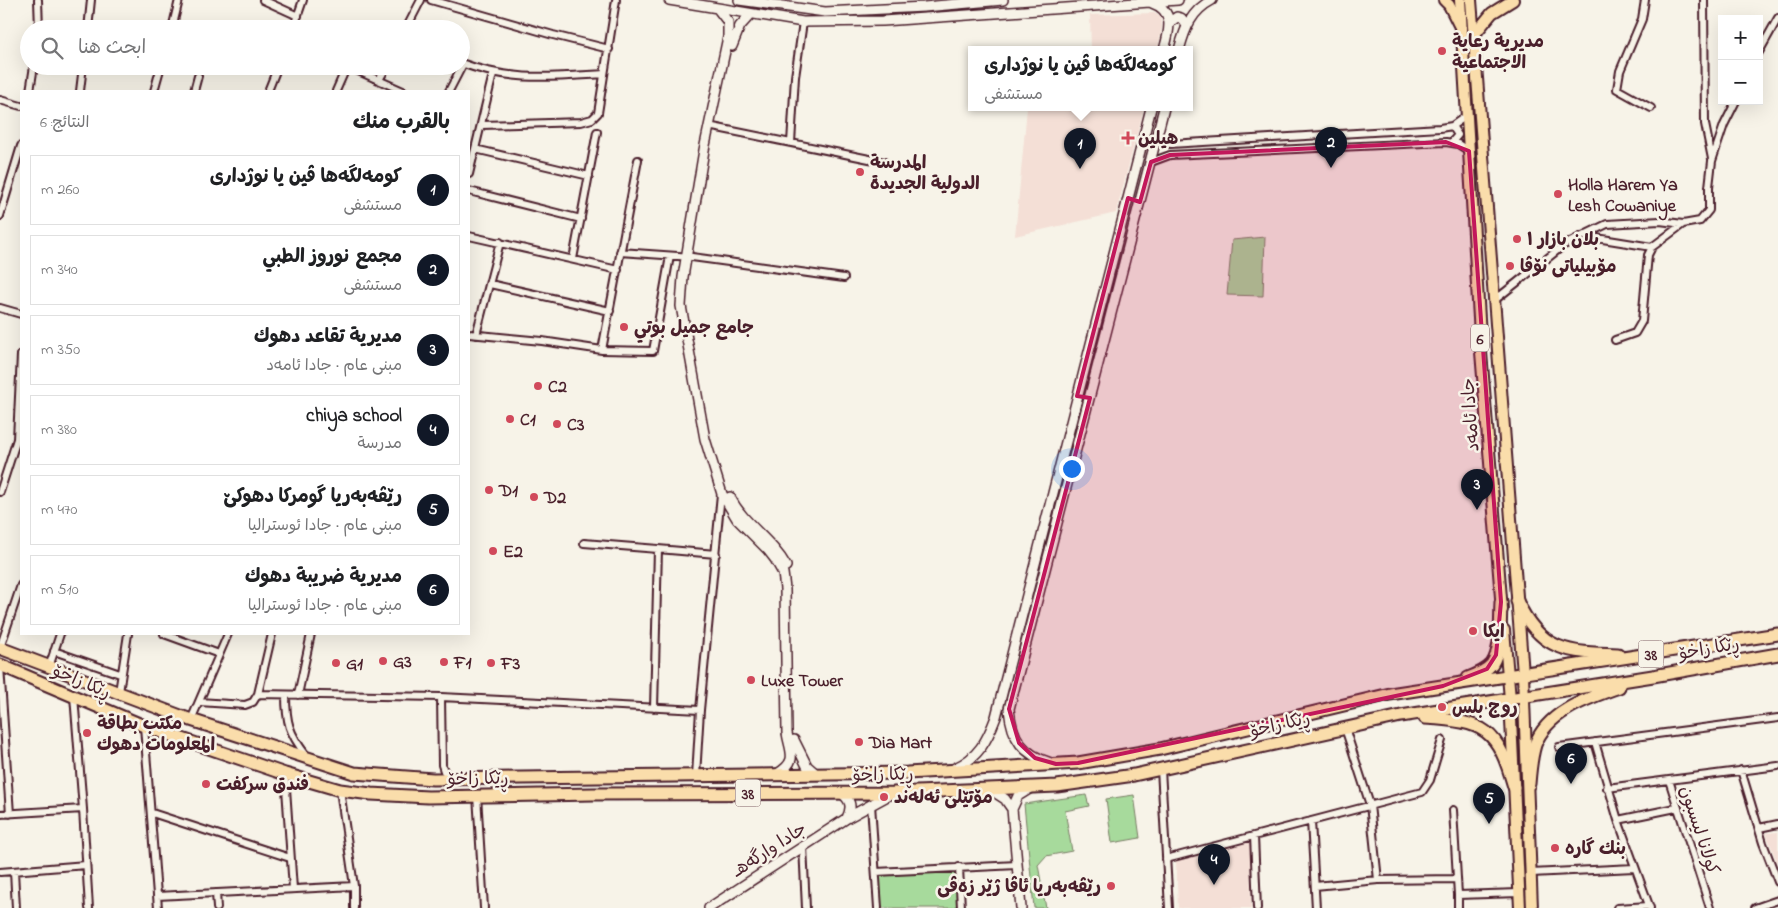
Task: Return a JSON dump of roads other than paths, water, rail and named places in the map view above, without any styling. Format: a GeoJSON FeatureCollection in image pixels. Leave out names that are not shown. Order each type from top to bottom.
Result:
{"type":"FeatureCollection","features":[{"type":"Feature","properties":{"kind":"highway"},"geometry":{"type":"LineString","coordinates":[[1517,601],[1534,630],[1551,644],[1582,651],[1650,654]]}},
{"type":"Feature","properties":{"kind":"highway"},"geometry":{"type":"LineString","coordinates":[[1443,686],[1476,675],[1493,663],[1502,602]]}},
{"type":"Feature","properties":{"kind":"highway","name":"ڕێکا زاخۆ"},"geometry":{"type":"LineString","coordinates":[[0,648],[192,720],[354,773],[433,779],[949,771],[1078,763],[1160,749],[1390,694],[1778,634]]}},
{"type":"Feature","properties":{"kind":"highway","name":"ڕێکا زاخۆ"},"geometry":{"type":"LineString","coordinates":[[0,665],[144,726],[284,774],[340,790],[371,794],[419,796],[893,793],[1035,787],[1134,775],[1401,716],[1778,654]]}},
{"type":"Feature","properties":{"kind":"highway"},"geometry":{"type":"LineString","coordinates":[[1528,784],[1535,745],[1547,725],[1555,718],[1598,694],[1653,676]]}},
{"type":"Feature","properties":{"kind":"highway"},"geometry":{"type":"LineString","coordinates":[[1401,716],[1456,721],[1484,730],[1499,744],[1514,787]]}},
{"type":"Feature","properties":{"kind":"highway"},"geometry":{"type":"LineString","coordinates":[[615,776],[621,780],[623,786],[616,794]]}},
{"type":"Feature","properties":{"kind":"highway"},"geometry":{"type":"LineString","coordinates":[[644,776],[638,783],[640,790],[645,794]]}},
{"type":"Feature","properties":{"kind":"main road"},"geometry":{"type":"LineString","coordinates":[[1444,0],[1449,5],[1462,31]]}},
{"type":"Feature","properties":{"kind":"main road","name":"جادا ئامەد"},"geometry":{"type":"LineString","coordinates":[[1460,0],[1481,352],[1510,699],[1520,908]]}},
{"type":"Feature","properties":{"kind":"main road","name":"جادا ئامەد"},"geometry":{"type":"LineString","coordinates":[[1472,0],[1523,674],[1532,908]]}},
{"type":"Feature","properties":{"kind":"main road"},"geometry":{"type":"LineString","coordinates":[[1474,35],[1492,14],[1513,0]]}},
{"type":"Feature","properties":{"kind":"street"},"geometry":{"type":"LineString","coordinates":[[38,0],[39,20]]}},
{"type":"Feature","properties":{"kind":"street"},"geometry":{"type":"LineString","coordinates":[[89,20],[91,0]]}},
{"type":"Feature","properties":{"kind":"street"},"geometry":{"type":"LineString","coordinates":[[174,20],[179,0]]}},
{"type":"Feature","properties":{"kind":"street"},"geometry":{"type":"LineString","coordinates":[[263,0],[298,16]]}},
{"type":"Feature","properties":{"kind":"street"},"geometry":{"type":"LineString","coordinates":[[296,20],[303,0]]}},
{"type":"Feature","properties":{"kind":"street"},"geometry":{"type":"LineString","coordinates":[[411,20],[421,0]]}},
{"type":"Feature","properties":{"kind":"street"},"geometry":{"type":"LineString","coordinates":[[431,0],[554,35],[609,48]]}},
{"type":"Feature","properties":{"kind":"street"},"geometry":{"type":"LineString","coordinates":[[482,125],[538,124],[592,119],[598,113],[616,0]]}},
{"type":"Feature","properties":{"kind":"street"},"geometry":{"type":"LineString","coordinates":[[669,0],[803,22],[882,21],[1178,0]]}},
{"type":"Feature","properties":{"kind":"street"},"geometry":{"type":"LineString","coordinates":[[739,0],[826,12],[924,7],[1003,0]]}},
{"type":"Feature","properties":{"kind":"street"},"geometry":{"type":"LineString","coordinates":[[1180,46],[1186,25],[1201,7],[1212,0]]}},
{"type":"Feature","properties":{"kind":"street"},"geometry":{"type":"LineString","coordinates":[[1645,0],[1642,19],[1620,71],[1617,89],[1651,108]]}},
{"type":"Feature","properties":{"kind":"street"},"geometry":{"type":"LineString","coordinates":[[1704,0],[1705,124],[1712,161]]}},
{"type":"Feature","properties":{"kind":"street"},"geometry":{"type":"LineString","coordinates":[[1150,2],[1163,9],[1170,22],[1165,46]]}},
{"type":"Feature","properties":{"kind":"street"},"geometry":{"type":"LineString","coordinates":[[718,9],[729,25],[728,37],[704,150],[686,302],[710,435],[720,470],[734,506],[754,529],[774,546],[788,569],[793,738],[803,760],[815,773]]}},
{"type":"Feature","properties":{"kind":"street"},"geometry":{"type":"LineString","coordinates":[[751,14],[739,28],[734,38],[712,127],[690,257],[683,277],[681,306],[705,439],[722,492],[730,510],[749,533],[768,550],[782,573],[786,598],[787,733],[793,753],[790,762],[777,774]]}},
{"type":"Feature","properties":{"kind":"street"},"geometry":{"type":"LineString","coordinates":[[1170,22],[1177,17],[1181,18],[1186,25]]}},
{"type":"Feature","properties":{"kind":"street"},"geometry":{"type":"LineString","coordinates":[[1763,45],[1778,18]]}},
{"type":"Feature","properties":{"kind":"street"},"geometry":{"type":"LineString","coordinates":[[729,25],[734,21],[739,28]]}},
{"type":"Feature","properties":{"kind":"street"},"geometry":{"type":"LineString","coordinates":[[791,143],[795,77],[803,22]]}},
{"type":"Feature","properties":{"kind":"street"},"geometry":{"type":"LineString","coordinates":[[470,67],[493,74],[546,78],[604,74]]}},
{"type":"Feature","properties":{"kind":"street"},"geometry":{"type":"LineString","coordinates":[[470,170],[493,74]]}},
{"type":"Feature","properties":{"kind":"street"},"geometry":{"type":"LineString","coordinates":[[30,90],[33,75]]}},
{"type":"Feature","properties":{"kind":"street"},"geometry":{"type":"LineString","coordinates":[[80,90],[82,75]]}},
{"type":"Feature","properties":{"kind":"street"},"geometry":{"type":"LineString","coordinates":[[154,90],[158,75]]}},
{"type":"Feature","properties":{"kind":"street"},"geometry":{"type":"LineString","coordinates":[[268,90],[274,75]]}},
{"type":"Feature","properties":{"kind":"street"},"geometry":{"type":"LineString","coordinates":[[336,90],[343,75]]}},
{"type":"Feature","properties":{"kind":"street"},"geometry":{"type":"LineString","coordinates":[[368,75],[401,90]]}},
{"type":"Feature","properties":{"kind":"street"},"geometry":{"type":"LineString","coordinates":[[379,80],[382,75]]}},
{"type":"Feature","properties":{"kind":"street"},"geometry":{"type":"LineString","coordinates":[[449,90],[457,75]]}},
{"type":"Feature","properties":{"kind":"street"},"geometry":{"type":"LineString","coordinates":[[194,90],[198,76]]}},
{"type":"Feature","properties":{"kind":"street"},"geometry":{"type":"LineString","coordinates":[[0,100],[20,106]]}},
{"type":"Feature","properties":{"kind":"street"},"geometry":{"type":"LineString","coordinates":[[1495,300],[1564,245],[1607,224],[1660,221],[1684,224],[1700,221],[1709,210],[1712,161],[1724,125],[1734,105]]}},
{"type":"Feature","properties":{"kind":"street"},"geometry":{"type":"LineString","coordinates":[[1056,764],[1035,758],[1019,743],[1011,724],[1009,709],[1015,662],[1044,524],[1150,111]]}},
{"type":"Feature","properties":{"kind":"street"},"geometry":{"type":"LineString","coordinates":[[949,771],[966,763],[980,751],[989,735],[1015,662],[1057,529],[1163,111]]}},
{"type":"Feature","properties":{"kind":"street"},"geometry":{"type":"LineString","coordinates":[[1157,137],[1170,144],[1452,126],[1466,116]]}},
{"type":"Feature","properties":{"kind":"street"},"geometry":{"type":"LineString","coordinates":[[1452,126],[1458,134],[1452,142]]}},
{"type":"Feature","properties":{"kind":"street"},"geometry":{"type":"LineString","coordinates":[[712,127],[884,162]]}},
{"type":"Feature","properties":{"kind":"street"},"geometry":{"type":"LineString","coordinates":[[573,259],[597,132]]}},
{"type":"Feature","properties":{"kind":"street"},"geometry":{"type":"LineString","coordinates":[[1151,162],[1170,155],[1452,142],[1469,151]]}},
{"type":"Feature","properties":{"kind":"street"},"geometry":{"type":"LineString","coordinates":[[1170,144],[1168,150],[1170,155]]}},
{"type":"Feature","properties":{"kind":"street"},"geometry":{"type":"LineString","coordinates":[[475,149],[588,176]]}},
{"type":"Feature","properties":{"kind":"street"},"geometry":{"type":"LineString","coordinates":[[0,216],[20,153]]}},
{"type":"Feature","properties":{"kind":"street"},"geometry":{"type":"LineString","coordinates":[[602,350],[638,160]]}},
{"type":"Feature","properties":{"kind":"street"},"geometry":{"type":"LineString","coordinates":[[470,191],[581,219]]}},
{"type":"Feature","properties":{"kind":"street"},"geometry":{"type":"LineString","coordinates":[[1128,198],[1140,202]]}},
{"type":"Feature","properties":{"kind":"street"},"geometry":{"type":"LineString","coordinates":[[1615,340],[1635,333],[1642,321],[1648,255],[1652,247],[1684,224]]}},
{"type":"Feature","properties":{"kind":"street"},"geometry":{"type":"LineString","coordinates":[[470,236],[618,270]]}},
{"type":"Feature","properties":{"kind":"street"},"geometry":{"type":"LineString","coordinates":[[1584,236],[1652,247]]}},
{"type":"Feature","properties":{"kind":"street"},"geometry":{"type":"LineString","coordinates":[[500,242],[490,284],[472,335],[542,341],[602,350],[653,351],[670,256]]}},
{"type":"Feature","properties":{"kind":"street"},"geometry":{"type":"LineString","coordinates":[[620,252],[690,257],[844,278]]}},
{"type":"Feature","properties":{"kind":"street"},"geometry":{"type":"LineString","coordinates":[[490,284],[610,311]]}},
{"type":"Feature","properties":{"kind":"street"},"geometry":{"type":"LineString","coordinates":[[0,308],[20,314]]}},
{"type":"Feature","properties":{"kind":"street"},"geometry":{"type":"LineString","coordinates":[[1094,330],[1107,333]]}},
{"type":"Feature","properties":{"kind":"street"},"geometry":{"type":"LineString","coordinates":[[1077,396],[1090,398]]}},
{"type":"Feature","properties":{"kind":"street"},"geometry":{"type":"LineString","coordinates":[[0,492],[19,440],[20,405]]}},
{"type":"Feature","properties":{"kind":"street"},"geometry":{"type":"LineString","coordinates":[[696,776],[700,710],[722,492]]}},
{"type":"Feature","properties":{"kind":"street"},"geometry":{"type":"LineString","coordinates":[[1044,524],[1057,529]]}},
{"type":"Feature","properties":{"kind":"street"},"geometry":{"type":"LineString","coordinates":[[584,543],[716,554]]}},
{"type":"Feature","properties":{"kind":"street"},"geometry":{"type":"LineString","coordinates":[[654,708],[658,549]]}},
{"type":"Feature","properties":{"kind":"street"},"geometry":{"type":"LineString","coordinates":[[0,648],[20,588]]}},
{"type":"Feature","properties":{"kind":"street"},"geometry":{"type":"LineString","coordinates":[[49,667],[60,635]]}},
{"type":"Feature","properties":{"kind":"street"},"geometry":{"type":"LineString","coordinates":[[119,692],[120,674],[128,635]]}},
{"type":"Feature","properties":{"kind":"street"},"geometry":{"type":"LineString","coordinates":[[167,635],[219,654]]}},
{"type":"Feature","properties":{"kind":"street"},"geometry":{"type":"LineString","coordinates":[[192,720],[228,635]]}},
{"type":"Feature","properties":{"kind":"street"},"geometry":{"type":"LineString","coordinates":[[199,702],[249,705],[258,694],[272,635]]}},
{"type":"Feature","properties":{"kind":"street"},"geometry":{"type":"LineString","coordinates":[[298,695],[311,635]]}},
{"type":"Feature","properties":{"kind":"street"},"geometry":{"type":"LineString","coordinates":[[54,651],[120,674]]}},
{"type":"Feature","properties":{"kind":"street"},"geometry":{"type":"LineString","coordinates":[[0,665],[3,752],[10,814]]}},
{"type":"Feature","properties":{"kind":"street"},"geometry":{"type":"LineString","coordinates":[[258,694],[441,697],[700,710]]}},
{"type":"Feature","properties":{"kind":"street"},"geometry":{"type":"LineString","coordinates":[[286,694],[286,719],[293,740],[308,758]]}},
{"type":"Feature","properties":{"kind":"street"},"geometry":{"type":"LineString","coordinates":[[74,696],[84,810],[89,908]]}},
{"type":"Feature","properties":{"kind":"street"},"geometry":{"type":"LineString","coordinates":[[441,697],[442,765],[446,774],[451,778]]}},
{"type":"Feature","properties":{"kind":"street"},"geometry":{"type":"LineString","coordinates":[[1559,747],[1778,718]]}},
{"type":"Feature","properties":{"kind":"street"},"geometry":{"type":"LineString","coordinates":[[144,726],[158,908]]}},
{"type":"Feature","properties":{"kind":"street"},"geometry":{"type":"LineString","coordinates":[[1345,728],[1370,805],[1378,880]]}},
{"type":"Feature","properties":{"kind":"street"},"geometry":{"type":"LineString","coordinates":[[1166,859],[1422,792],[1430,780],[1442,740]]}},
{"type":"Feature","properties":{"kind":"street"},"geometry":{"type":"LineString","coordinates":[[1595,742],[1607,788],[1649,907],[1617,908]]}},
{"type":"Feature","properties":{"kind":"street"},"geometry":{"type":"LineString","coordinates":[[790,762],[799,764],[803,760]]}},
{"type":"Feature","properties":{"kind":"street"},"geometry":{"type":"LineString","coordinates":[[433,779],[442,765]]}},
{"type":"Feature","properties":{"kind":"street","name":"كولانا ليسبون"},"geometry":{"type":"LineString","coordinates":[[1710,908],[1676,808],[1669,780],[1778,766]]}},
{"type":"Feature","properties":{"kind":"street"},"geometry":{"type":"LineString","coordinates":[[1161,769],[1169,908]]}},
{"type":"Feature","properties":{"kind":"street"},"geometry":{"type":"LineString","coordinates":[[1741,770],[1758,828],[1778,882]]}},
{"type":"Feature","properties":{"kind":"street"},"geometry":{"type":"LineString","coordinates":[[284,774],[293,889]]}},
{"type":"Feature","properties":{"kind":"street"},"geometry":{"type":"LineString","coordinates":[[1607,788],[1669,780]]}},
{"type":"Feature","properties":{"kind":"street"},"geometry":{"type":"LineString","coordinates":[[1021,908],[1012,809],[1018,796],[1035,787]]}},
{"type":"Feature","properties":{"kind":"street"},"geometry":{"type":"LineString","coordinates":[[988,788],[1000,794],[1012,809]]}},
{"type":"Feature","properties":{"kind":"street"},"geometry":{"type":"LineString","coordinates":[[340,790],[354,886],[354,908]]}},
{"type":"Feature","properties":{"kind":"street"},"geometry":{"type":"LineString","coordinates":[[840,792],[846,796],[850,803],[850,811],[847,818]]}},
{"type":"Feature","properties":{"kind":"street","name":"جادا وارگه‌هـ"},"geometry":{"type":"LineString","coordinates":[[709,908],[847,818],[893,793]]}},
{"type":"Feature","properties":{"kind":"street"},"geometry":{"type":"LineString","coordinates":[[477,795],[484,908]]}},
{"type":"Feature","properties":{"kind":"street"},"geometry":{"type":"LineString","coordinates":[[872,804],[878,908]]}},
{"type":"Feature","properties":{"kind":"street"},"geometry":{"type":"LineString","coordinates":[[1618,820],[1676,808]]}},
{"type":"Feature","properties":{"kind":"street"},"geometry":{"type":"LineString","coordinates":[[0,814],[84,810]]}},
{"type":"Feature","properties":{"kind":"street"},"geometry":{"type":"LineString","coordinates":[[1453,810],[1458,908]]}},
{"type":"Feature","properties":{"kind":"street"},"geometry":{"type":"LineString","coordinates":[[152,813],[290,858]]}},
{"type":"Feature","properties":{"kind":"street"},"geometry":{"type":"LineString","coordinates":[[1311,821],[1316,908]]}},
{"type":"Feature","properties":{"kind":"street"},"geometry":{"type":"LineString","coordinates":[[1758,828],[1778,824]]}},
{"type":"Feature","properties":{"kind":"street"},"geometry":{"type":"LineString","coordinates":[[1254,836],[1257,908]]}},
{"type":"Feature","properties":{"kind":"street"},"geometry":{"type":"LineString","coordinates":[[803,846],[806,908]]}},
{"type":"Feature","properties":{"kind":"street"},"geometry":{"type":"LineString","coordinates":[[0,872],[86,865]]}},
{"type":"Feature","properties":{"kind":"street"},"geometry":{"type":"LineString","coordinates":[[876,872],[1017,865]]}},
{"type":"Feature","properties":{"kind":"street"},"geometry":{"type":"LineString","coordinates":[[959,867],[961,908]]}},
{"type":"Feature","properties":{"kind":"street"},"geometry":{"type":"LineString","coordinates":[[1531,873],[1634,868]]}},
{"type":"Feature","properties":{"kind":"street"},"geometry":{"type":"LineString","coordinates":[[14,871],[16,908]]}},
{"type":"Feature","properties":{"kind":"street"},"geometry":{"type":"LineString","coordinates":[[1315,886],[1378,880],[1457,879]]}},
{"type":"Feature","properties":{"kind":"street"},"geometry":{"type":"LineString","coordinates":[[157,896],[354,886]]}},
{"type":"Feature","properties":{"kind":"street"},"geometry":{"type":"LineString","coordinates":[[216,893],[217,908]]}},
{"type":"Feature","properties":{"kind":"street"},"geometry":{"type":"LineString","coordinates":[[1458,895],[1519,893]]}},
{"type":"Feature","properties":{"kind":"street"},"geometry":{"type":"LineString","coordinates":[[1755,908],[1778,900]]}},
{"type":"Feature","properties":{"kind":"place","name":"مديرية رعاية الاجتماعية"},"geometry":{"type":"Point","coordinates":[1442,51]}},
{"type":"Feature","properties":{"kind":"place","name":"هيلين"},"geometry":{"type":"Point","coordinates":[1128,138]}},
{"type":"Feature","properties":{"kind":"place","name":"مجمع نوروز الطبي"},"geometry":{"type":"Point","coordinates":[1331,168]}},
{"type":"Feature","properties":{"kind":"place","name":"کومەلگەها ڤین یا نوژداری"},"geometry":{"type":"Point","coordinates":[1080,169]}},
{"type":"Feature","properties":{"kind":"place","name":"المدرسة الدولية الجديدة"},"geometry":{"type":"Point","coordinates":[860,172]}},
{"type":"Feature","properties":{"kind":"place","name":"Holla Harem Ya Lesh Cowaniye"},"geometry":{"type":"Point","coordinates":[1558,194]}},
{"type":"Feature","properties":{"kind":"place","name":"بلان بازار ١"},"geometry":{"type":"Point","coordinates":[1517,239]}},
{"type":"Feature","properties":{"kind":"place","name":"مۆبیلیاتی نۆڤا"},"geometry":{"type":"Point","coordinates":[1510,266]}},
{"type":"Feature","properties":{"kind":"place","name":"جامع جميل بوتي"},"geometry":{"type":"Point","coordinates":[624,327]}},
{"type":"Feature","properties":{"kind":"place","name":"C2"},"geometry":{"type":"Point","coordinates":[538,386]}},
{"type":"Feature","properties":{"kind":"place","name":"C1"},"geometry":{"type":"Point","coordinates":[510,419]}},
{"type":"Feature","properties":{"kind":"place","name":"C3"},"geometry":{"type":"Point","coordinates":[557,424]}},
{"type":"Feature","properties":{"kind":"place","name":"D1"},"geometry":{"type":"Point","coordinates":[489,490]}},
{"type":"Feature","properties":{"kind":"place","name":"D2"},"geometry":{"type":"Point","coordinates":[534,497]}},
{"type":"Feature","properties":{"kind":"place","name":"مديرية تقاعد دهوك"},"geometry":{"type":"Point","coordinates":[1477,510]}},
{"type":"Feature","properties":{"kind":"place","name":"E2"},"geometry":{"type":"Point","coordinates":[493,551]}},
{"type":"Feature","properties":{"kind":"place","name":"ايكا"},"geometry":{"type":"Point","coordinates":[1473,631]}},
{"type":"Feature","properties":{"kind":"place","name":"G3"},"geometry":{"type":"Point","coordinates":[383,661]}},
{"type":"Feature","properties":{"kind":"place","name":"F1"},"geometry":{"type":"Point","coordinates":[444,662]}},
{"type":"Feature","properties":{"kind":"place","name":"G1"},"geometry":{"type":"Point","coordinates":[336,663]}},
{"type":"Feature","properties":{"kind":"place","name":"F3"},"geometry":{"type":"Point","coordinates":[491,663]}},
{"type":"Feature","properties":{"kind":"place","name":"Luxe Tower"},"geometry":{"type":"Point","coordinates":[751,680]}},
{"type":"Feature","properties":{"kind":"place","name":"روج بلس"},"geometry":{"type":"Point","coordinates":[1442,707]}},
{"type":"Feature","properties":{"kind":"place","name":"مكتب بطاقة المعلومات دهوك"},"geometry":{"type":"Point","coordinates":[87,733]}},
{"type":"Feature","properties":{"kind":"place","name":"Dia Mart"},"geometry":{"type":"Point","coordinates":[859,742]}},
{"type":"Feature","properties":{"kind":"place","name":"فندق سركفت"},"geometry":{"type":"Point","coordinates":[206,784]}},
{"type":"Feature","properties":{"kind":"place","name":"مديرية ضريبة دهوك"},"geometry":{"type":"Point","coordinates":[1571,784]}},
{"type":"Feature","properties":{"kind":"place","name":"مۆتێلی ئەلەند"},"geometry":{"type":"Point","coordinates":[884,797]}},
{"type":"Feature","properties":{"kind":"place","name":"رێڤه‌به‌ریا گومركا دهوكێ"},"geometry":{"type":"Point","coordinates":[1489,824]}},
{"type":"Feature","properties":{"kind":"place","name":"بنك گاره"},"geometry":{"type":"Point","coordinates":[1555,848]}},
{"type":"Feature","properties":{"kind":"place","name":"chiya school"},"geometry":{"type":"Point","coordinates":[1214,885]}},
{"type":"Feature","properties":{"kind":"place","name":"رێڤەبەریا ئاڤا ژێر زەڤی"},"geometry":{"type":"Point","coordinates":[1111,886]}}]}
